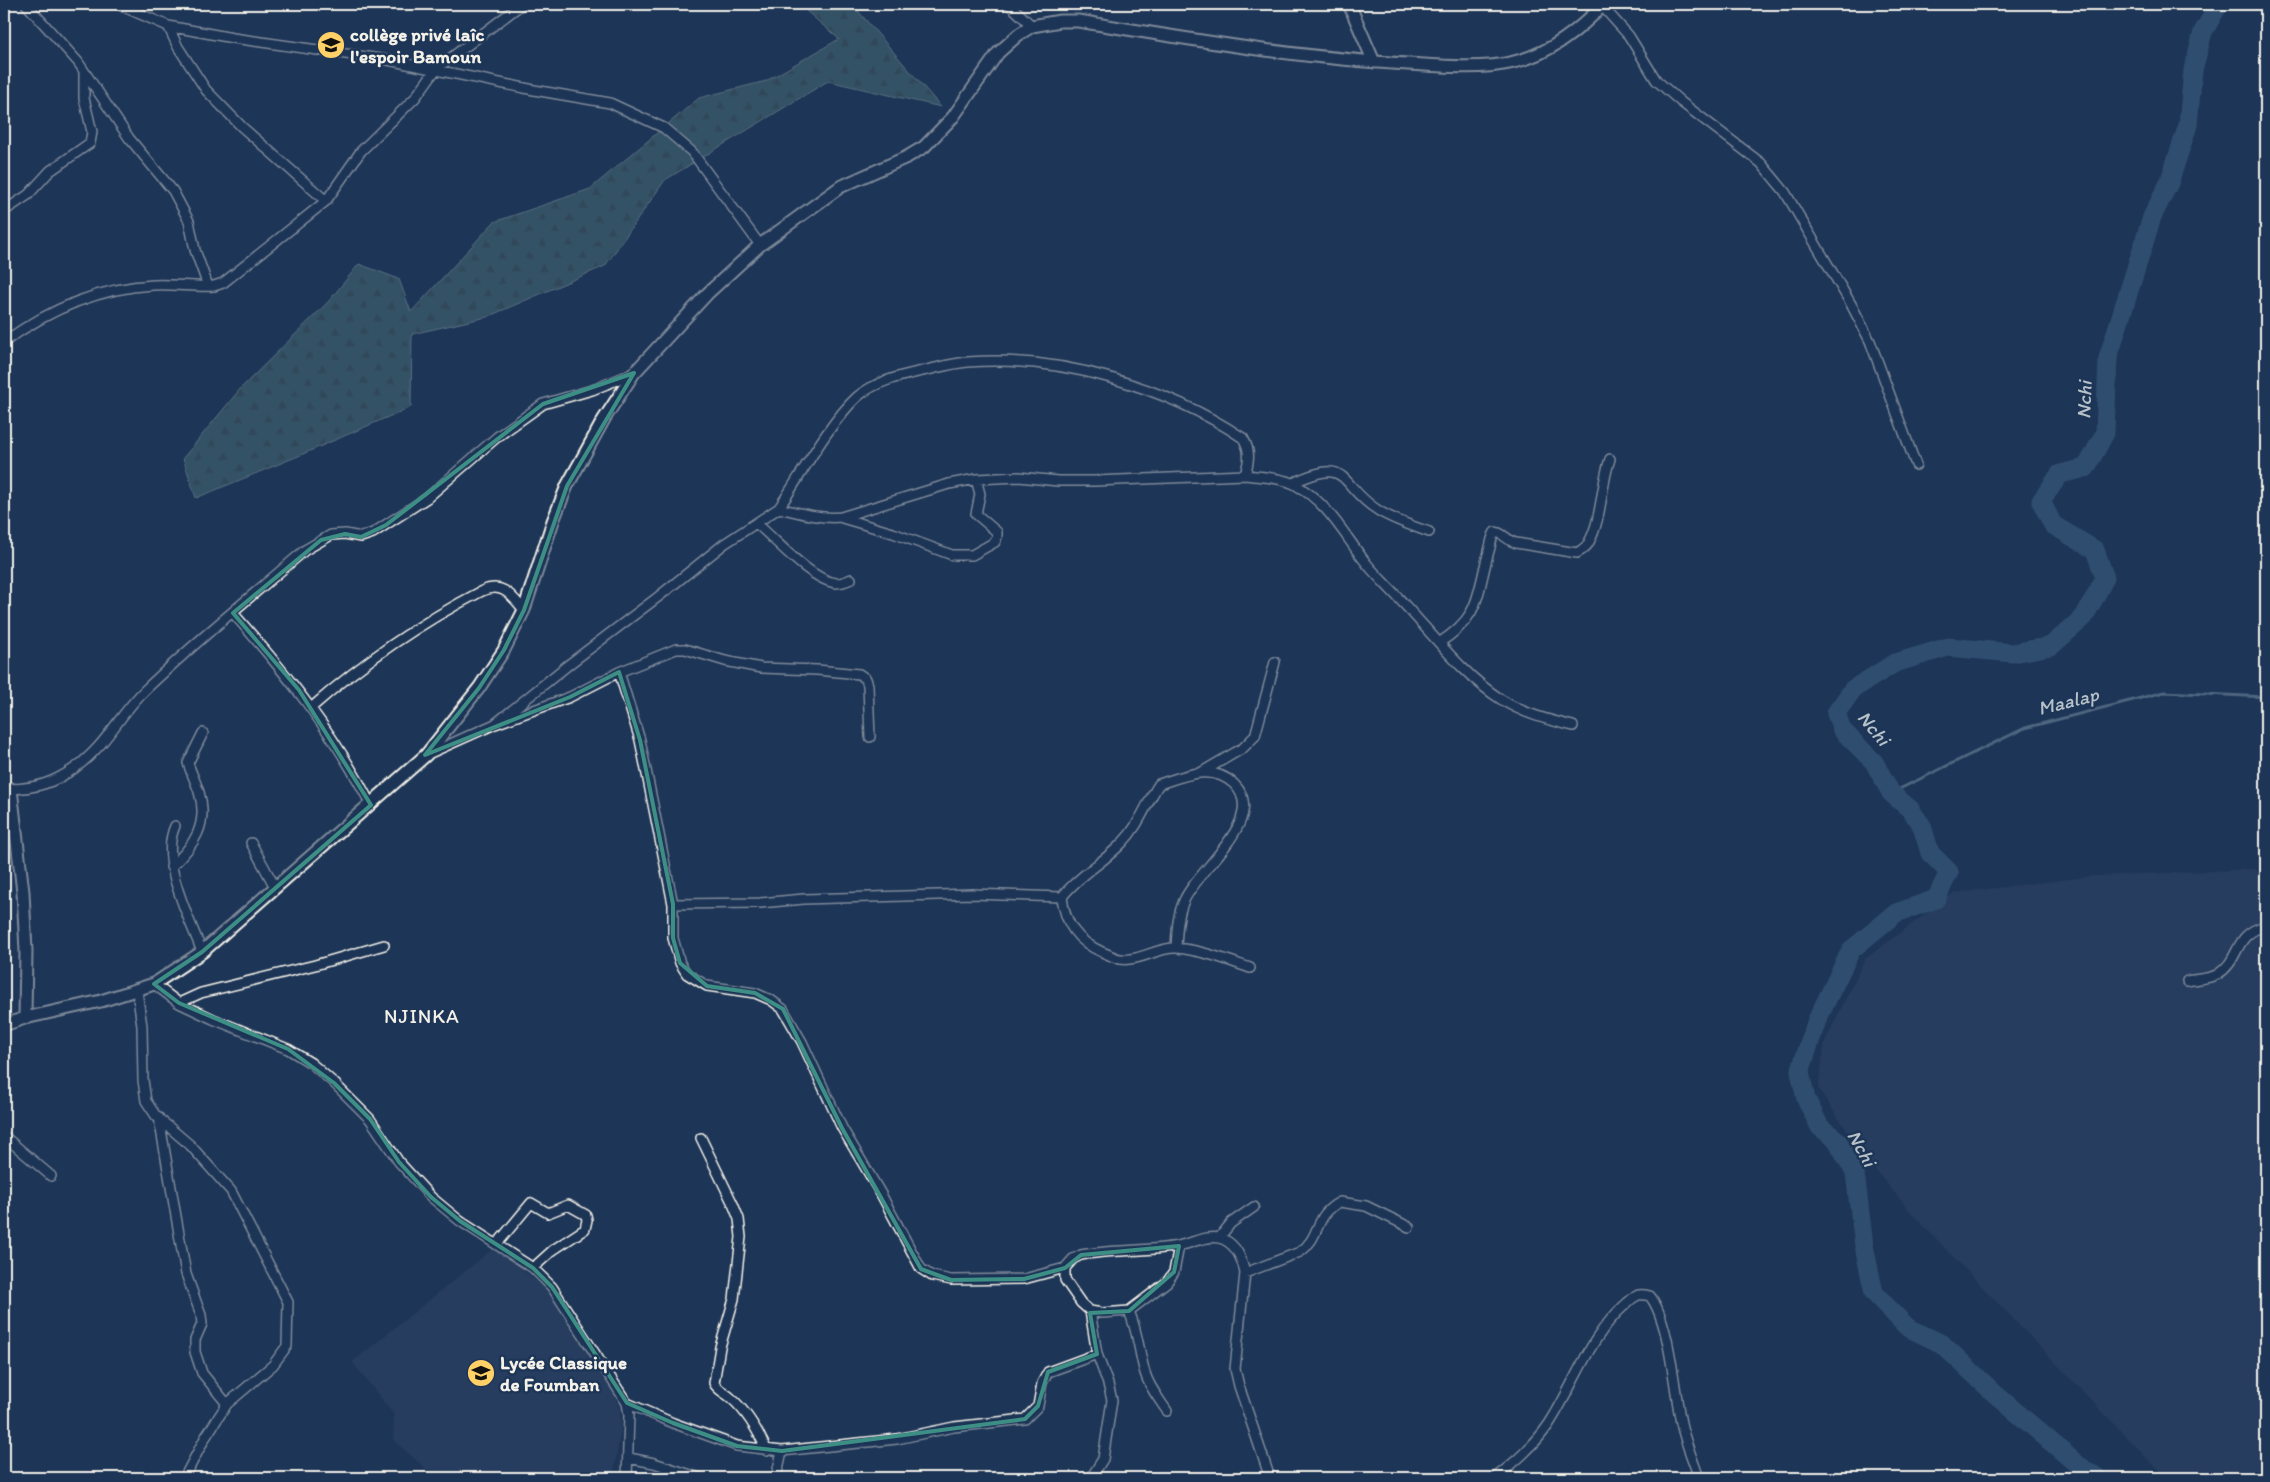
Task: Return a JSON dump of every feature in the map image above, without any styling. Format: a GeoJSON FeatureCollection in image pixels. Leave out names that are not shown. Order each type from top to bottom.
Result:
{"type":"FeatureCollection","features":[{"type":"Feature","properties":{"kind":"main road"},"geometry":{"type":"LineString","coordinates":[[1349,4],[1374,62]]}},
{"type":"Feature","properties":{"kind":"main road"},"geometry":{"type":"LineString","coordinates":[[4,1025],[25,1018],[137,991],[154,984],[202,952],[426,755],[492,672],[524,610],[553,521],[567,486],[604,419],[634,373],[708,293],[760,246],[840,188],[924,148],[953,117],[998,54],[1018,35],[1032,26],[1060,21],[1078,21],[1188,40],[1374,62],[1446,66],[1512,63],[1533,56],[1572,35],[1603,5]]}},
{"type":"Feature","properties":{"kind":"main road"},"geometry":{"type":"LineString","coordinates":[[8,788],[23,892],[26,950],[25,1018]]}},
{"type":"Feature","properties":{"kind":"street"},"geometry":{"type":"LineString","coordinates":[[26,4],[84,72],[129,138],[174,191],[189,221],[195,250],[208,286]]}},
{"type":"Feature","properties":{"kind":"street"},"geometry":{"type":"LineString","coordinates":[[117,4],[168,26],[232,38],[388,60],[524,88],[610,103],[664,128],[692,152],[760,246]]}},
{"type":"Feature","properties":{"kind":"street"},"geometry":{"type":"LineString","coordinates":[[4,342],[26,326],[94,294],[150,286],[208,286],[223,283],[238,273],[326,200],[361,151],[415,98],[436,69],[522,4]]}},
{"type":"Feature","properties":{"kind":"street"},"geometry":{"type":"LineString","coordinates":[[1009,4],[1032,26]]}},
{"type":"Feature","properties":{"kind":"street"},"geometry":{"type":"LineString","coordinates":[[1603,5],[1629,36],[1656,80],[1681,102],[1761,163],[1785,192],[1851,304],[1870,341],[1916,465]]}},
{"type":"Feature","properties":{"kind":"street"},"geometry":{"type":"LineString","coordinates":[[168,26],[178,47],[206,90],[242,127],[326,200]]}},
{"type":"Feature","properties":{"kind":"street"},"geometry":{"type":"LineString","coordinates":[[4,211],[28,195],[50,171],[90,142],[92,132],[84,98],[84,72]]}},
{"type":"Feature","properties":{"kind":"street"},"geometry":{"type":"LineString","coordinates":[[495,724],[568,664],[658,597],[724,544],[779,508],[837,420],[858,396],[881,383],[906,374],[966,362],[1018,362],[1064,367],[1155,393],[1187,404],[1243,438],[1248,446],[1250,458],[1245,475]]}},
{"type":"Feature","properties":{"kind":"street"},"geometry":{"type":"LineString","coordinates":[[8,788],[36,788],[58,778],[89,757],[108,737],[126,711],[143,692],[305,550],[331,535],[345,534],[361,537],[373,533],[427,498],[497,437],[543,404],[592,390],[634,373]]}},
{"type":"Feature","properties":{"kind":"street"},"geometry":{"type":"LineString","coordinates":[[1439,643],[1456,632],[1473,612],[1478,601],[1494,532],[1500,533],[1506,540],[1516,543],[1577,552],[1589,543],[1596,522],[1602,488],[1610,459]]}},
{"type":"Feature","properties":{"kind":"street"},"geometry":{"type":"LineString","coordinates":[[1293,483],[1315,473],[1329,471],[1341,474],[1378,510],[1428,532]]}},
{"type":"Feature","properties":{"kind":"street"},"geometry":{"type":"LineString","coordinates":[[842,518],[949,484],[976,478],[1019,477],[1058,481],[1094,481],[1245,475],[1293,483],[1329,511],[1364,560],[1439,643],[1482,684],[1502,700],[1534,716],[1573,726]]}},
{"type":"Feature","properties":{"kind":"street"},"geometry":{"type":"LineString","coordinates":[[779,508],[807,515],[842,518],[893,533],[952,555],[972,555],[994,542],[997,537],[997,532],[976,514],[980,494],[976,478]]}},
{"type":"Feature","properties":{"kind":"street"},"geometry":{"type":"LineString","coordinates":[[757,524],[812,572],[826,580],[837,583],[852,579]]}},
{"type":"Feature","properties":{"kind":"street"},"geometry":{"type":"LineString","coordinates":[[311,708],[346,678],[414,628],[482,590],[492,586],[502,589],[524,610]]}},
{"type":"Feature","properties":{"kind":"street"},"geometry":{"type":"LineString","coordinates":[[233,613],[287,674],[360,783],[371,805]]}},
{"type":"Feature","properties":{"kind":"street"},"geometry":{"type":"LineString","coordinates":[[426,755],[495,724],[570,697],[619,672],[676,649],[685,648],[725,661],[761,668],[859,674],[866,679],[868,685],[870,737]]}},
{"type":"Feature","properties":{"kind":"street"},"geometry":{"type":"LineString","coordinates":[[1250,968],[1206,954],[1176,948],[1121,959],[1093,948],[1070,928],[1064,912],[1062,897],[1072,884],[1121,844],[1134,830],[1159,784],[1202,772],[1243,748],[1255,736],[1275,662]]}},
{"type":"Feature","properties":{"kind":"street"},"geometry":{"type":"LineString","coordinates":[[619,672],[640,740],[673,904],[675,951],[688,974],[707,986],[755,993],[771,1000],[783,1009],[802,1042],[842,1128],[881,1194],[921,1269],[932,1276],[951,1280],[1024,1279],[1065,1268],[1081,1255],[1179,1246],[1207,1238],[1219,1238],[1240,1252],[1245,1273],[1235,1369],[1270,1478]]}},
{"type":"Feature","properties":{"kind":"street"},"geometry":{"type":"LineString","coordinates":[[171,867],[192,846],[198,834],[202,818],[200,795],[188,763],[203,733]]}},
{"type":"Feature","properties":{"kind":"street"},"geometry":{"type":"LineString","coordinates":[[1176,948],[1178,921],[1182,903],[1190,888],[1236,831],[1243,814],[1244,800],[1239,789],[1228,779],[1202,772]]}},
{"type":"Feature","properties":{"kind":"street"},"geometry":{"type":"LineString","coordinates":[[175,826],[170,843],[171,867],[202,952]]}},
{"type":"Feature","properties":{"kind":"street"},"geometry":{"type":"LineString","coordinates":[[251,843],[275,887]]}},
{"type":"Feature","properties":{"kind":"street"},"geometry":{"type":"LineString","coordinates":[[673,904],[760,903],[813,898],[972,894],[1062,897]]}},
{"type":"Feature","properties":{"kind":"street"},"geometry":{"type":"LineString","coordinates":[[2187,981],[2216,976],[2225,969],[2242,939],[2255,928],[2266,926]]}},
{"type":"Feature","properties":{"kind":"street"},"geometry":{"type":"LineString","coordinates":[[179,1002],[201,993],[315,965],[384,945]]}},
{"type":"Feature","properties":{"kind":"street"},"geometry":{"type":"LineString","coordinates":[[154,984],[179,1002],[213,1019],[288,1049],[311,1063],[334,1082],[370,1119],[399,1162],[431,1197],[460,1221],[533,1268],[560,1297],[627,1403],[629,1458],[627,1478]]}},
{"type":"Feature","properties":{"kind":"street"},"geometry":{"type":"LineString","coordinates":[[137,991],[142,1026],[143,1080],[146,1101],[159,1118],[190,1145],[231,1191],[288,1302],[287,1346],[273,1365],[228,1404],[205,1438],[184,1478]]}},
{"type":"Feature","properties":{"kind":"street"},"geometry":{"type":"LineString","coordinates":[[159,1118],[186,1274],[201,1315],[202,1324],[195,1340],[195,1352],[202,1373],[228,1404]]}},
{"type":"Feature","properties":{"kind":"street"},"geometry":{"type":"LineString","coordinates":[[4,1136],[51,1176]]}},
{"type":"Feature","properties":{"kind":"street"},"geometry":{"type":"LineString","coordinates":[[702,1138],[739,1219],[741,1237],[734,1299],[720,1348],[714,1383],[717,1389],[730,1397],[741,1409],[767,1450]]}},
{"type":"Feature","properties":{"kind":"street"},"geometry":{"type":"LineString","coordinates":[[1245,1273],[1300,1252],[1308,1247],[1324,1213],[1340,1202],[1366,1206],[1409,1227]]}},
{"type":"Feature","properties":{"kind":"street"},"geometry":{"type":"LineString","coordinates":[[497,1244],[531,1203],[548,1213],[568,1205],[586,1215],[586,1230],[553,1250],[533,1268]]}},
{"type":"Feature","properties":{"kind":"street"},"geometry":{"type":"LineString","coordinates":[[1219,1238],[1231,1223],[1254,1207]]}},
{"type":"Feature","properties":{"kind":"street"},"geometry":{"type":"LineString","coordinates":[[1065,1268],[1065,1280],[1090,1311],[1102,1313],[1129,1311],[1167,1282],[1174,1272],[1179,1246]]}},
{"type":"Feature","properties":{"kind":"street"},"geometry":{"type":"LineString","coordinates":[[1495,1478],[1534,1444],[1544,1430],[1589,1350],[1619,1310],[1633,1298],[1644,1295],[1650,1296],[1658,1311],[1670,1356],[1681,1425],[1700,1478]]}},
{"type":"Feature","properties":{"kind":"street"},"geometry":{"type":"LineString","coordinates":[[1090,1311],[1097,1354],[1112,1400],[1103,1459],[1091,1478]]}},
{"type":"Feature","properties":{"kind":"street"},"geometry":{"type":"LineString","coordinates":[[1129,1311],[1137,1329],[1146,1374],[1154,1392],[1167,1411]]}},
{"type":"Feature","properties":{"kind":"street"},"geometry":{"type":"LineString","coordinates":[[627,1403],[673,1423],[728,1442],[782,1451],[897,1439],[954,1427],[1025,1419],[1038,1406],[1042,1383],[1048,1372],[1097,1354]]}},
{"type":"Feature","properties":{"kind":"street"},"geometry":{"type":"LineString","coordinates":[[776,1478],[782,1451]]}},
{"type":"Feature","properties":{"kind":"street"},"geometry":{"type":"LineString","coordinates":[[629,1458],[654,1463],[700,1478]]}},
{"type":"Feature","properties":{"kind":"highlighted area"},"geometry":{"type":"Polygon","coordinates":[[[634,373],[567,486],[524,610],[504,650],[479,688],[425,755],[570,697],[619,672],[640,740],[673,904],[673,938],[680,963],[707,986],[755,993],[783,1009],[842,1128],[921,1269],[951,1280],[1024,1279],[1065,1268],[1081,1255],[1179,1246],[1174,1272],[1129,1311],[1090,1313],[1097,1354],[1048,1372],[1038,1406],[1025,1419],[782,1451],[737,1446],[673,1423],[627,1403],[552,1287],[533,1268],[460,1221],[431,1197],[399,1162],[370,1119],[334,1083],[288,1049],[179,1003],[154,984],[202,952],[371,805],[299,690],[233,613],[321,540],[345,534],[361,537],[386,525],[543,404],[634,373]]]}},
{"type":"Feature","properties":{"kind":"shaded area"},"geometry":{"type":"Polygon","coordinates":[[[2255,869],[2266,880],[2266,1478],[2166,1478],[1914,1216],[1869,1163],[1818,1088],[1825,1041],[1865,959],[1953,893],[2093,876],[2255,869]]]}},
{"type":"Feature","properties":{"kind":"shaded area","name":"Lycée Classique de Foumban"},"geometry":{"type":"Polygon","coordinates":[[[495,1247],[550,1292],[614,1393],[620,1410],[621,1428],[613,1478],[555,1478],[533,1471],[483,1474],[478,1478],[436,1478],[393,1440],[394,1415],[352,1362],[495,1247]]]}},
{"type":"Feature","properties":{"kind":"green space"},"geometry":{"type":"Polygon","coordinates":[[[798,4],[852,4],[941,107],[828,81],[665,180],[605,266],[487,317],[412,334],[411,407],[196,498],[183,458],[241,388],[328,302],[359,264],[399,279],[411,312],[494,222],[590,189],[699,98],[766,81],[839,39],[798,4]]]}},
{"type":"Feature","properties":{"kind":"waterway","name":"Nchi"},"geometry":{"type":"LineString","coordinates":[[2098,1478],[2078,1465],[1994,1393],[1942,1344],[1907,1327],[1874,1293],[1864,1246],[1855,1173],[1837,1140],[1820,1127],[1806,1099],[1800,1072],[1817,1020],[1851,950],[1896,913],[1936,899],[1949,872],[1930,853],[1922,826],[1910,809],[1891,793],[1874,762],[1842,730],[1836,713],[1853,689],[1895,663],[1948,647],[2013,653],[2051,646],[2084,617],[2105,578],[2095,550],[2053,525],[2041,501],[2060,474],[2086,468],[2105,433],[2108,358],[2152,217],[2169,183],[2188,125],[2193,70],[2203,32],[2219,4]]}},
{"type":"Feature","properties":{"kind":"waterway","name":"Maalap"},"geometry":{"type":"LineString","coordinates":[[1891,793],[2025,728],[2164,692],[2266,697]]}},
{"type":"Feature","properties":{"kind":"place","name":"collège privé laîc l'espoir Bamoun"},"geometry":{"type":"Point","coordinates":[331,45]}},
{"type":"Feature","properties":{"kind":"place","name":"Lycée Classique de Foumban"},"geometry":{"type":"Point","coordinates":[481,1373]}},
{"type":"Feature","properties":{"kind":"district","name":"NJINKA"},"geometry":{"type":"Point","coordinates":[422,1016]}}]}
